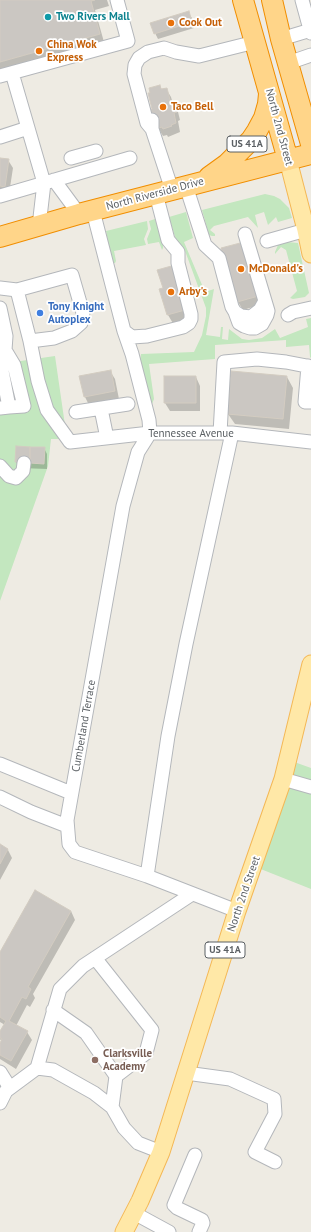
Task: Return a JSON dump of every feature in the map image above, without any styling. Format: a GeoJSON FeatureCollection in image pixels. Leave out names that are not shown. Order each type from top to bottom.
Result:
{"type":"FeatureCollection","features":[{"type":"Feature","properties":{"kind":"highway","name":"North 2nd Street"},"geometry":{"type":"LineString","coordinates":[[243,0],[288,160]]}},
{"type":"Feature","properties":{"kind":"highway"},"geometry":{"type":"LineString","coordinates":[[272,0],[288,63],[303,94],[311,144]]}},
{"type":"Feature","properties":{"kind":"highway","name":"US 41A"},"geometry":{"type":"LineString","coordinates":[[179,188],[227,164],[251,140],[264,118],[268,104],[269,91]]}},
{"type":"Feature","properties":{"kind":"highway","name":"North Riverside Drive"},"geometry":{"type":"LineString","coordinates":[[0,237],[86,212],[311,154]]}},
{"type":"Feature","properties":{"kind":"main road","name":"North 2nd Street"},"geometry":{"type":"LineString","coordinates":[[288,160],[311,254]]}},
{"type":"Feature","properties":{"kind":"main road","name":"North 2nd Street"},"geometry":{"type":"LineString","coordinates":[[124,1232],[140,1201],[161,1152],[237,911],[283,779],[311,664]]}},
{"type":"Feature","properties":{"kind":"street"},"geometry":{"type":"LineString","coordinates":[[117,0],[128,41],[6,75],[49,182],[86,212],[132,354],[149,420],[150,433]]}},
{"type":"Feature","properties":{"kind":"street"},"geometry":{"type":"LineString","coordinates":[[281,39],[311,31],[302,0]]}},
{"type":"Feature","properties":{"kind":"street"},"geometry":{"type":"LineString","coordinates":[[245,234],[265,301],[260,310],[251,316],[246,317],[240,316],[232,307],[219,258],[205,245],[152,129],[152,120],[140,71],[146,59],[165,54],[170,50],[199,56],[255,42]]}},
{"type":"Feature","properties":{"kind":"street"},"geometry":{"type":"LineString","coordinates":[[288,63],[311,55]]}},
{"type":"Feature","properties":{"kind":"street"},"geometry":{"type":"LineString","coordinates":[[0,136],[28,128]]}},
{"type":"Feature","properties":{"kind":"street"},"geometry":{"type":"LineString","coordinates":[[71,158],[96,152]]}},
{"type":"Feature","properties":{"kind":"street"},"geometry":{"type":"LineString","coordinates":[[0,196],[130,158]]}},
{"type":"Feature","properties":{"kind":"street"},"geometry":{"type":"LineString","coordinates":[[40,226],[49,182]]}},
{"type":"Feature","properties":{"kind":"street"},"geometry":{"type":"LineString","coordinates":[[124,331],[132,337],[147,336],[183,327],[189,323],[191,319],[178,263],[178,252],[168,240],[179,188]]}},
{"type":"Feature","properties":{"kind":"street"},"geometry":{"type":"LineString","coordinates":[[267,241],[306,230]]}},
{"type":"Feature","properties":{"kind":"street"},"geometry":{"type":"LineString","coordinates":[[0,288],[17,290],[72,275],[83,313],[81,323],[72,331],[54,338],[30,341],[17,290]]}},
{"type":"Feature","properties":{"kind":"street"},"geometry":{"type":"LineString","coordinates":[[0,308],[6,336],[2,371],[4,408]]}},
{"type":"Feature","properties":{"kind":"street"},"geometry":{"type":"LineString","coordinates":[[288,315],[293,312],[311,308]]}},
{"type":"Feature","properties":{"kind":"street","name":"Tennessee Avenue"},"geometry":{"type":"LineString","coordinates":[[30,341],[38,381],[47,410],[70,442],[150,433],[226,433],[311,442]]}},
{"type":"Feature","properties":{"kind":"street"},"geometry":{"type":"LineString","coordinates":[[147,876],[168,736],[207,544],[226,433],[224,362],[257,359],[310,366],[305,402],[311,402]]}},
{"type":"Feature","properties":{"kind":"street"},"geometry":{"type":"LineString","coordinates":[[76,412],[128,404]]}},
{"type":"Feature","properties":{"kind":"street"},"geometry":{"type":"LineString","coordinates":[[101,409],[107,438]]}},
{"type":"Feature","properties":{"kind":"street","name":"Cumberland Terrace"},"geometry":{"type":"LineString","coordinates":[[150,433],[138,452],[124,506],[71,792],[67,820],[69,844],[75,852],[147,876],[237,911]]}},
{"type":"Feature","properties":{"kind":"street"},"geometry":{"type":"LineString","coordinates":[[0,466],[10,476],[16,478],[24,471],[24,463]]}},
{"type":"Feature","properties":{"kind":"street"},"geometry":{"type":"LineString","coordinates":[[0,764],[71,792]]}},
{"type":"Feature","properties":{"kind":"street"},"geometry":{"type":"LineString","coordinates":[[283,779],[311,787]]}},
{"type":"Feature","properties":{"kind":"street"},"geometry":{"type":"LineString","coordinates":[[0,797],[31,812],[67,826]]}},
{"type":"Feature","properties":{"kind":"street"},"geometry":{"type":"LineString","coordinates":[[0,1103],[6,1091],[37,1068],[60,989],[83,966],[192,894]]}},
{"type":"Feature","properties":{"kind":"street"},"geometry":{"type":"LineString","coordinates":[[95,958],[152,1030],[146,1053],[116,1076]]}},
{"type":"Feature","properties":{"kind":"street"},"geometry":{"type":"LineString","coordinates":[[54,1010],[86,1033],[116,1076],[112,1107]]}},
{"type":"Feature","properties":{"kind":"street"},"geometry":{"type":"LineString","coordinates":[[37,1068],[52,1070],[94,1093],[112,1107],[124,1128],[138,1143],[161,1152]]}},
{"type":"Feature","properties":{"kind":"street"},"geometry":{"type":"LineString","coordinates":[[0,1072],[10,1088]]}},
{"type":"Feature","properties":{"kind":"street"},"geometry":{"type":"LineString","coordinates":[[186,1072],[230,1079],[274,1099],[275,1114],[255,1152],[275,1162]]}},
{"type":"Feature","properties":{"kind":"street"},"geometry":{"type":"LineString","coordinates":[[195,1155],[174,1205],[177,1208],[202,1220],[203,1223],[199,1232]]}},
{"type":"Feature","properties":{"kind":"street"},"geometry":{"type":"LineString","coordinates":[[134,1213],[169,1232]]}},
{"type":"Feature","properties":{"kind":"green space"},"geometry":{"type":"Polygon","coordinates":[[[265,194],[280,199],[289,208],[292,218],[278,222],[276,217],[268,225],[264,212],[255,215],[258,228],[248,217],[214,226],[210,230],[215,234],[215,236],[209,235],[202,210],[265,194]]]}},
{"type":"Feature","properties":{"kind":"green space"},"geometry":{"type":"Polygon","coordinates":[[[186,212],[193,238],[184,242],[205,292],[214,289],[206,335],[220,337],[221,327],[223,327],[222,339],[228,340],[229,329],[242,339],[249,340],[262,338],[275,329],[280,338],[308,327],[306,319],[311,318],[311,358],[309,345],[286,347],[286,340],[215,345],[215,359],[149,364],[154,399],[152,404],[140,362],[141,354],[194,352],[202,335],[206,316],[206,308],[184,248],[176,240],[169,217],[186,212]]]}},
{"type":"Feature","properties":{"kind":"green space"},"geometry":{"type":"Polygon","coordinates":[[[155,219],[163,244],[162,250],[159,242],[148,244],[147,239],[151,229],[149,221],[155,219]]]}},
{"type":"Feature","properties":{"kind":"green space"},"geometry":{"type":"Polygon","coordinates":[[[147,221],[148,229],[144,239],[146,245],[114,251],[116,261],[113,263],[106,231],[147,221]]]}},
{"type":"Feature","properties":{"kind":"green space"},"geometry":{"type":"Polygon","coordinates":[[[287,242],[298,243],[309,293],[305,297],[290,298],[297,291],[286,250],[281,247],[275,254],[278,245],[287,242]]]}},
{"type":"Feature","properties":{"kind":"green space"},"geometry":{"type":"Polygon","coordinates":[[[55,356],[67,439],[51,439],[48,466],[0,601],[0,364],[55,356]]]}},
{"type":"Feature","properties":{"kind":"green space"},"geometry":{"type":"Polygon","coordinates":[[[286,759],[311,768],[311,889],[248,864],[286,759]]]}},
{"type":"Feature","properties":{"kind":"building","name":"Two Rivers Mall"},"geometry":{"type":"Polygon","coordinates":[[[0,0],[95,0],[91,1],[100,34],[0,62],[0,0]]]}},
{"type":"Feature","properties":{"kind":"building","name":"Cook Out"},"geometry":{"type":"Polygon","coordinates":[[[189,11],[192,22],[154,34],[150,23],[189,11]]]}},
{"type":"Feature","properties":{"kind":"building","name":"Taco Bell"},"geometry":{"type":"Polygon","coordinates":[[[160,85],[161,89],[167,88],[171,104],[174,103],[177,112],[174,113],[176,123],[163,129],[162,127],[158,128],[151,110],[148,93],[150,93],[149,88],[160,85]]]}},
{"type":"Feature","properties":{"kind":"building"},"geometry":{"type":"Polygon","coordinates":[[[0,158],[9,159],[5,187],[0,186],[0,158]]]}},
{"type":"Feature","properties":{"kind":"building","name":"McDonald's"},"geometry":{"type":"Polygon","coordinates":[[[244,242],[262,295],[237,302],[221,248],[244,242]]]}},
{"type":"Feature","properties":{"kind":"building","name":"Arby's"},"geometry":{"type":"Polygon","coordinates":[[[175,265],[185,310],[167,315],[159,289],[163,288],[157,270],[175,265]]]}},
{"type":"Feature","properties":{"kind":"building"},"geometry":{"type":"Polygon","coordinates":[[[111,370],[115,391],[84,397],[79,376],[111,370]]]}},
{"type":"Feature","properties":{"kind":"building"},"geometry":{"type":"Polygon","coordinates":[[[231,371],[287,376],[283,419],[227,414],[231,371]]]}},
{"type":"Feature","properties":{"kind":"building"},"geometry":{"type":"Polygon","coordinates":[[[164,376],[196,376],[196,403],[164,403],[164,376]]]}},
{"type":"Feature","properties":{"kind":"building"},"geometry":{"type":"Polygon","coordinates":[[[16,446],[30,447],[30,463],[15,462],[16,446]]]}},
{"type":"Feature","properties":{"kind":"building"},"geometry":{"type":"Polygon","coordinates":[[[30,447],[45,447],[44,464],[30,463],[30,447]]]}},
{"type":"Feature","properties":{"kind":"building"},"geometry":{"type":"Polygon","coordinates":[[[0,844],[8,849],[0,864],[0,844]]]}},
{"type":"Feature","properties":{"kind":"building"},"geometry":{"type":"Polygon","coordinates":[[[35,890],[71,911],[28,987],[31,989],[26,999],[22,997],[9,1021],[28,1031],[11,1061],[0,1055],[0,1043],[2,1039],[0,1038],[0,1031],[6,1021],[0,1017],[0,952],[35,890]]]}},
{"type":"Feature","properties":{"kind":"place","name":"Two Rivers Mall"},"geometry":{"type":"Point","coordinates":[48,17]}},
{"type":"Feature","properties":{"kind":"place","name":"Cook Out"},"geometry":{"type":"Point","coordinates":[171,23]}},
{"type":"Feature","properties":{"kind":"place","name":"China Wok Express"},"geometry":{"type":"Point","coordinates":[39,51]}},
{"type":"Feature","properties":{"kind":"place","name":"Taco Bell"},"geometry":{"type":"Point","coordinates":[163,107]}},
{"type":"Feature","properties":{"kind":"place","name":"McDonald's"},"geometry":{"type":"Point","coordinates":[241,269]}},
{"type":"Feature","properties":{"kind":"place","name":"Arby's"},"geometry":{"type":"Point","coordinates":[171,292]}},
{"type":"Feature","properties":{"kind":"place","name":"Tony Knight Autoplex"},"geometry":{"type":"Point","coordinates":[40,313]}},
{"type":"Feature","properties":{"kind":"place","name":"Clarksville Academy"},"geometry":{"type":"Point","coordinates":[95,1060]}}]}
